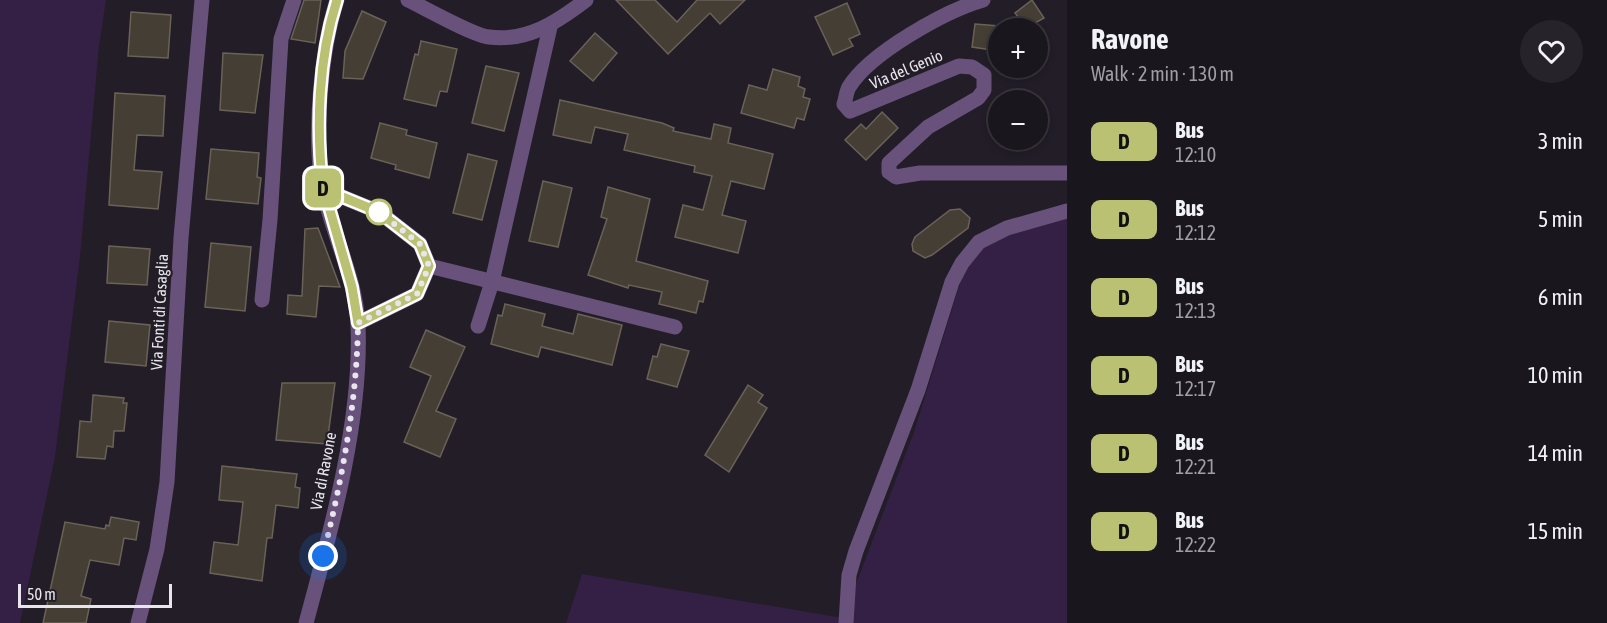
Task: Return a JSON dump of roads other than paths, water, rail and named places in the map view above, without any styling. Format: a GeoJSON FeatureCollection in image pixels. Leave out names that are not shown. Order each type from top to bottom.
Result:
{"type":"FeatureCollection","features":[{"type":"Feature","properties":{"kind":"street","name":"Via Fonti di Casaglia"},"geometry":{"type":"LineString","coordinates":[[138,623],[157,549],[167,482],[181,238],[202,0]]}},
{"type":"Feature","properties":{"kind":"street"},"geometry":{"type":"LineString","coordinates":[[262,300],[270,220],[281,39],[294,0]]}},
{"type":"Feature","properties":{"kind":"street","name":"Via di Ravone"},"geometry":{"type":"LineString","coordinates":[[306,623],[342,475],[357,374],[358,323],[352,287],[323,189],[320,158],[322,79],[328,32],[337,0]]}},
{"type":"Feature","properties":{"kind":"street"},"geometry":{"type":"LineString","coordinates":[[408,0],[488,38],[524,34],[550,27],[586,0]]}},
{"type":"Feature","properties":{"kind":"street","name":"Via del Genio"},"geometry":{"type":"LineString","coordinates":[[983,0],[930,21],[865,67],[848,88],[844,104],[850,111],[959,66],[972,67],[984,75],[984,90],[978,98],[928,126],[889,163],[889,172],[896,177],[920,173],[1067,173]]}},
{"type":"Feature","properties":{"kind":"street"},"geometry":{"type":"LineString","coordinates":[[478,326],[492,282],[550,27]]}},
{"type":"Feature","properties":{"kind":"street"},"geometry":{"type":"LineString","coordinates":[[323,189],[379,212],[420,244],[429,266],[417,294],[358,323]]}},
{"type":"Feature","properties":{"kind":"street"},"geometry":{"type":"LineString","coordinates":[[846,623],[849,575],[856,551],[918,390],[952,282],[979,242],[1007,228],[1067,211]]}},
{"type":"Feature","properties":{"kind":"street"},"geometry":{"type":"LineString","coordinates":[[429,266],[675,327]]}}]}
